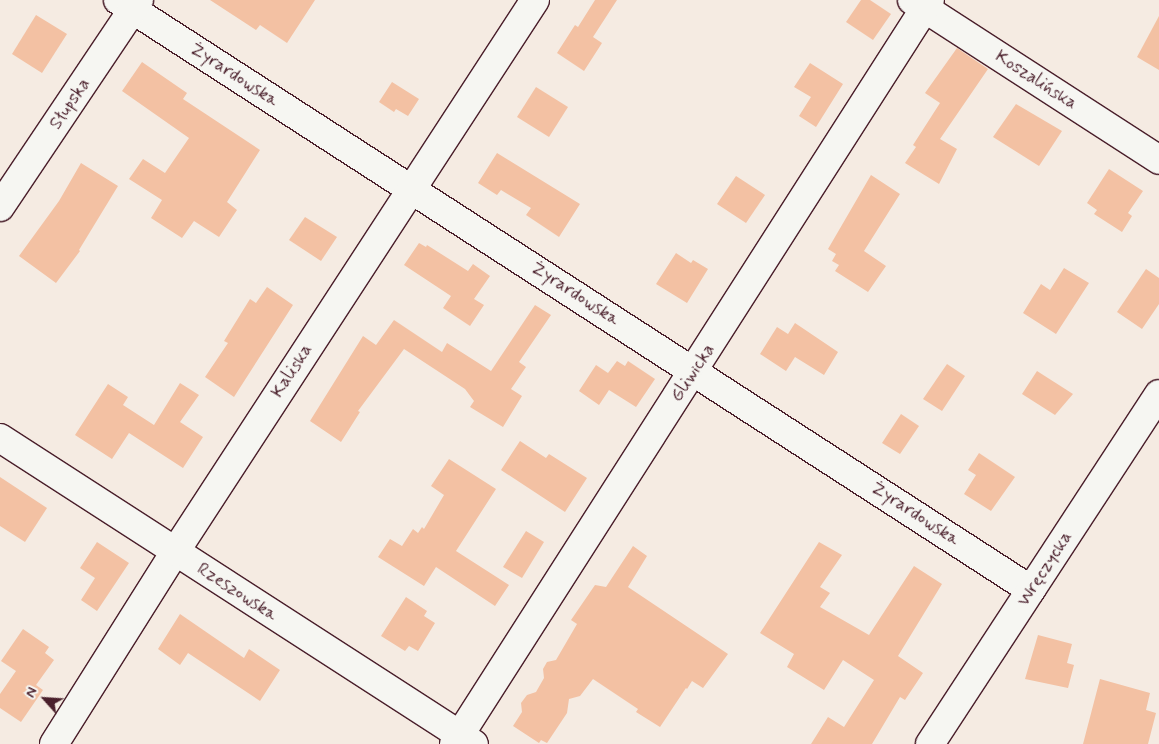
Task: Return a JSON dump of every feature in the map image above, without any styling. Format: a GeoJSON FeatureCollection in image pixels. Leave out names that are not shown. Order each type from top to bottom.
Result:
{"type":"FeatureCollection","features":[{"type":"Feature","properties":{"kind":"street","name":"Kaliska"},"geometry":{"type":"LineString","coordinates":[[54,744],[175,552],[535,0]]}},
{"type":"Feature","properties":{"kind":"street","name":"Żyrardowska"},"geometry":{"type":"LineString","coordinates":[[130,3],[411,188],[1031,590]]}},
{"type":"Feature","properties":{"kind":"street","name":"Słupska"},"geometry":{"type":"LineString","coordinates":[[0,207],[130,3]]}},
{"type":"Feature","properties":{"kind":"street","name":"Koszalińska"},"geometry":{"type":"LineString","coordinates":[[922,3],[1159,160]]}},
{"type":"Feature","properties":{"kind":"street","name":"Gliwicka"},"geometry":{"type":"LineString","coordinates":[[463,741],[922,3]]}},
{"type":"Feature","properties":{"kind":"street","name":"Wręczycka"},"geometry":{"type":"LineString","coordinates":[[930,744],[1159,394]]}},
{"type":"Feature","properties":{"kind":"street","name":"Rzeszowska"},"geometry":{"type":"LineString","coordinates":[[0,438],[463,741]]}},
{"type":"Feature","properties":{"kind":"building"},"geometry":{"type":"Polygon","coordinates":[[[210,0],[315,0],[287,43],[260,25],[256,30],[210,0]]]}},
{"type":"Feature","properties":{"kind":"building"},"geometry":{"type":"Polygon","coordinates":[[[595,0],[617,0],[593,37],[602,43],[584,71],[557,53],[575,25],[578,27],[595,0]]]}},
{"type":"Feature","properties":{"kind":"building"},"geometry":{"type":"Polygon","coordinates":[[[861,0],[870,0],[891,14],[873,40],[846,22],[861,0]]]}},
{"type":"Feature","properties":{"kind":"building"},"geometry":{"type":"Polygon","coordinates":[[[36,15],[67,34],[42,73],[12,54],[36,15]]]}},
{"type":"Feature","properties":{"kind":"building"},"geometry":{"type":"Polygon","coordinates":[[[1159,16],[1159,70],[1137,57],[1159,16]]]}},
{"type":"Feature","properties":{"kind":"building"},"geometry":{"type":"Polygon","coordinates":[[[957,48],[988,69],[940,139],[957,149],[939,184],[905,163],[916,147],[913,145],[940,103],[925,93],[957,48]]]}},
{"type":"Feature","properties":{"kind":"building"},"geometry":{"type":"Polygon","coordinates":[[[142,62],[187,93],[183,99],[260,150],[227,202],[237,210],[219,237],[194,221],[182,238],[151,218],[162,200],[129,179],[143,159],[165,173],[189,138],[122,91],[142,62]]]}},
{"type":"Feature","properties":{"kind":"building"},"geometry":{"type":"Polygon","coordinates":[[[810,63],[843,84],[816,127],[799,116],[811,97],[794,87],[810,63]]]}},
{"type":"Feature","properties":{"kind":"building"},"geometry":{"type":"Polygon","coordinates":[[[392,82],[419,99],[408,116],[396,109],[394,112],[379,102],[392,82]]]}},
{"type":"Feature","properties":{"kind":"building"},"geometry":{"type":"Polygon","coordinates":[[[536,87],[568,107],[549,137],[517,117],[536,87]]]}},
{"type":"Feature","properties":{"kind":"building"},"geometry":{"type":"Polygon","coordinates":[[[1016,104],[1062,131],[1039,166],[993,137],[1016,104]]]}},
{"type":"Feature","properties":{"kind":"building"},"geometry":{"type":"Polygon","coordinates":[[[497,153],[580,204],[559,237],[526,215],[531,208],[501,190],[497,195],[478,183],[497,153]]]}},
{"type":"Feature","properties":{"kind":"building"},"geometry":{"type":"Polygon","coordinates":[[[81,163],[118,186],[80,251],[56,283],[19,256],[59,201],[81,163]]]}},
{"type":"Feature","properties":{"kind":"building"},"geometry":{"type":"Polygon","coordinates":[[[1109,169],[1143,191],[1128,213],[1132,216],[1122,232],[1094,214],[1097,210],[1087,203],[1109,169]]]}},
{"type":"Feature","properties":{"kind":"building"},"geometry":{"type":"Polygon","coordinates":[[[871,175],[900,194],[864,251],[886,266],[868,292],[835,271],[839,265],[832,261],[836,254],[828,249],[871,175]]]}},
{"type":"Feature","properties":{"kind":"building"},"geometry":{"type":"Polygon","coordinates":[[[736,176],[765,195],[746,223],[717,204],[736,176]]]}},
{"type":"Feature","properties":{"kind":"building"},"geometry":{"type":"Polygon","coordinates":[[[305,217],[337,237],[321,261],[289,240],[305,217]]]}},
{"type":"Feature","properties":{"kind":"building"},"geometry":{"type":"Polygon","coordinates":[[[419,243],[426,247],[427,245],[468,271],[473,264],[490,276],[474,299],[484,305],[470,326],[443,308],[451,296],[404,265],[419,243]]]}},
{"type":"Feature","properties":{"kind":"building"},"geometry":{"type":"Polygon","coordinates":[[[676,253],[691,263],[693,260],[708,269],[687,303],[656,284],[676,253]]]}},
{"type":"Feature","properties":{"kind":"building"},"geometry":{"type":"Polygon","coordinates":[[[1064,268],[1089,283],[1056,334],[1023,313],[1041,284],[1050,290],[1064,268]]]}},
{"type":"Feature","properties":{"kind":"building"},"geometry":{"type":"Polygon","coordinates":[[[1146,269],[1159,278],[1159,304],[1142,329],[1117,312],[1146,269]]]}},
{"type":"Feature","properties":{"kind":"building"},"geometry":{"type":"Polygon","coordinates":[[[267,287],[293,305],[234,397],[205,377],[228,343],[224,341],[250,299],[256,303],[267,287]]]}},
{"type":"Feature","properties":{"kind":"building"},"geometry":{"type":"Polygon","coordinates":[[[535,305],[551,315],[519,362],[526,367],[511,389],[522,396],[503,427],[470,407],[474,401],[465,389],[404,349],[358,411],[360,412],[341,442],[310,421],[363,336],[376,345],[394,320],[442,352],[447,343],[491,371],[535,305]]]}},
{"type":"Feature","properties":{"kind":"building"},"geometry":{"type":"Polygon","coordinates":[[[795,323],[838,352],[824,375],[795,357],[786,371],[760,354],[777,327],[788,334],[795,323]]]}},
{"type":"Feature","properties":{"kind":"building"},"geometry":{"type":"Polygon","coordinates":[[[617,361],[625,366],[628,361],[655,379],[636,407],[609,390],[599,405],[579,391],[596,365],[608,373],[617,361]]]}},
{"type":"Feature","properties":{"kind":"building"},"geometry":{"type":"Polygon","coordinates":[[[947,364],[965,376],[942,411],[923,399],[947,364]]]}},
{"type":"Feature","properties":{"kind":"building"},"geometry":{"type":"Polygon","coordinates":[[[1037,371],[1073,394],[1055,415],[1022,394],[1037,371]]]}},
{"type":"Feature","properties":{"kind":"building"},"geometry":{"type":"Polygon","coordinates":[[[180,383],[199,395],[180,422],[203,437],[183,468],[129,433],[112,459],[75,435],[108,384],[128,397],[123,405],[154,425],[180,383]]]}},
{"type":"Feature","properties":{"kind":"building"},"geometry":{"type":"Polygon","coordinates":[[[901,414],[919,426],[900,454],[882,443],[901,414]]]}},
{"type":"Feature","properties":{"kind":"building"},"geometry":{"type":"Polygon","coordinates":[[[520,441],[546,458],[549,454],[587,478],[565,512],[501,470],[520,441]]]}},
{"type":"Feature","properties":{"kind":"building"},"geometry":{"type":"Polygon","coordinates":[[[979,453],[1015,477],[991,511],[964,494],[976,475],[968,470],[979,453]]]}},
{"type":"Feature","properties":{"kind":"building"},"geometry":{"type":"Polygon","coordinates":[[[449,459],[496,489],[456,551],[509,585],[495,606],[436,567],[424,586],[378,557],[390,539],[402,546],[413,529],[418,533],[422,527],[424,529],[444,495],[431,486],[449,459]]]}},
{"type":"Feature","properties":{"kind":"building"},"geometry":{"type":"Polygon","coordinates":[[[0,477],[47,508],[25,542],[0,526],[0,477]]]}},
{"type":"Feature","properties":{"kind":"building"},"geometry":{"type":"Polygon","coordinates":[[[526,531],[544,542],[522,578],[503,567],[526,531]]]}},
{"type":"Feature","properties":{"kind":"building"},"geometry":{"type":"Polygon","coordinates":[[[97,542],[129,563],[97,611],[81,600],[95,578],[80,568],[97,542]]]}},
{"type":"Feature","properties":{"kind":"building"},"geometry":{"type":"Polygon","coordinates":[[[819,542],[842,555],[820,587],[830,593],[820,607],[869,635],[914,566],[942,584],[898,656],[923,673],[905,700],[900,697],[872,744],[811,744],[828,717],[844,727],[874,680],[843,660],[824,690],[787,667],[794,654],[760,633],[819,542]]]}},
{"type":"Feature","properties":{"kind":"building"},"geometry":{"type":"Polygon","coordinates":[[[633,546],[647,556],[628,587],[728,654],[703,688],[692,681],[660,727],[636,712],[638,709],[593,679],[580,696],[569,699],[567,713],[547,743],[541,740],[539,743],[513,726],[522,712],[521,703],[527,695],[536,692],[544,678],[543,669],[547,662],[556,660],[577,624],[571,620],[595,585],[606,587],[633,546]]]}},
{"type":"Feature","properties":{"kind":"building"},"geometry":{"type":"Polygon","coordinates":[[[406,597],[427,611],[424,616],[435,623],[418,651],[409,646],[405,651],[381,636],[406,597]]]}},
{"type":"Feature","properties":{"kind":"building"},"geometry":{"type":"Polygon","coordinates":[[[180,614],[244,658],[249,649],[280,670],[260,701],[188,653],[180,665],[158,649],[180,614]]]}},
{"type":"Feature","properties":{"kind":"building"},"geometry":{"type":"Polygon","coordinates":[[[23,629],[49,647],[45,653],[54,660],[36,685],[43,690],[21,722],[0,708],[0,694],[16,671],[1,661],[23,629]]]}},
{"type":"Feature","properties":{"kind":"building"},"geometry":{"type":"Polygon","coordinates":[[[1038,635],[1072,644],[1067,663],[1074,665],[1068,688],[1025,679],[1038,635]]]}},
{"type":"Feature","properties":{"kind":"building"},"geometry":{"type":"Polygon","coordinates":[[[1100,679],[1150,693],[1146,710],[1156,713],[1148,744],[1083,744],[1100,679]]]}}]}
